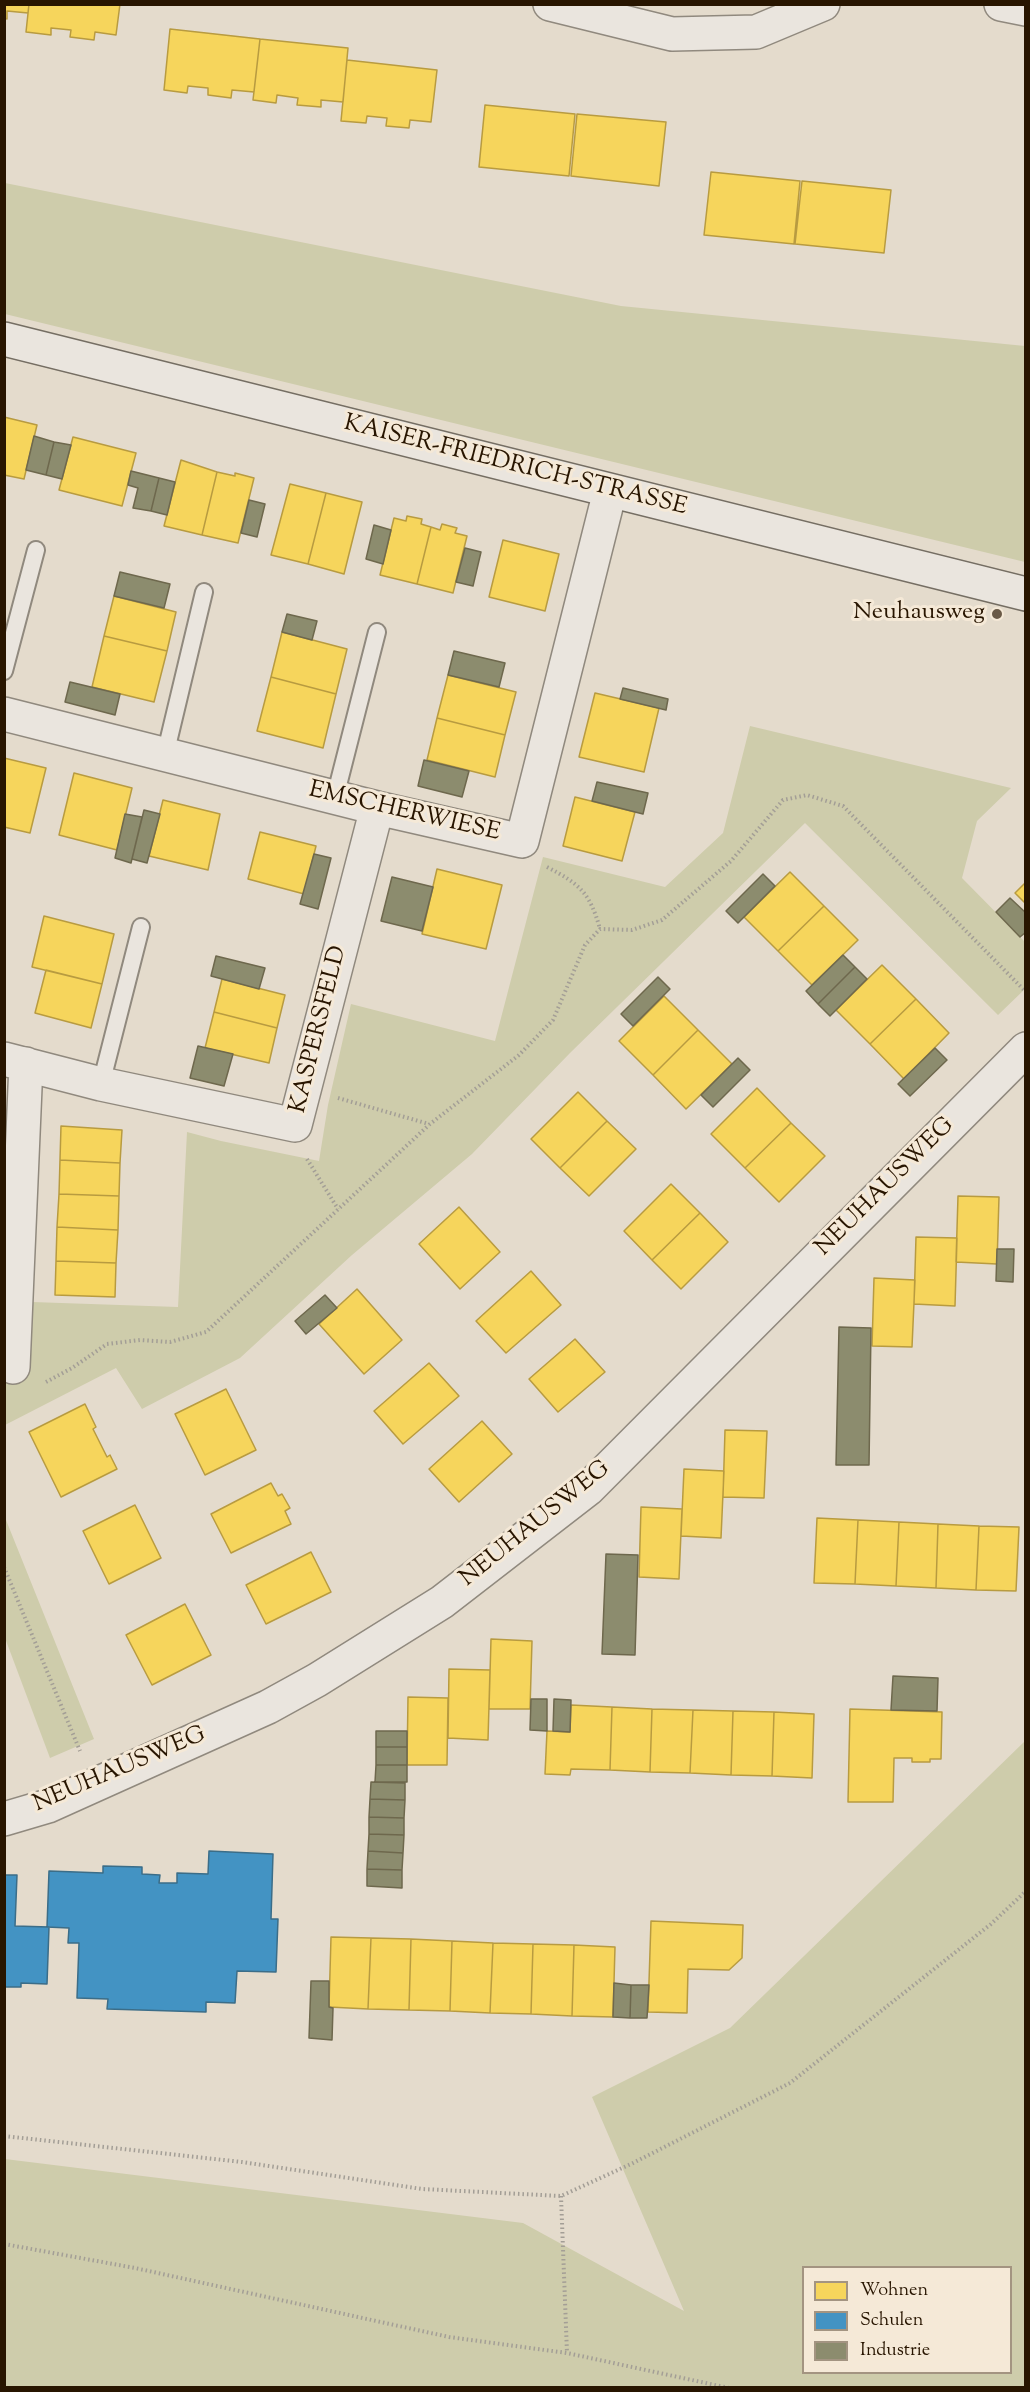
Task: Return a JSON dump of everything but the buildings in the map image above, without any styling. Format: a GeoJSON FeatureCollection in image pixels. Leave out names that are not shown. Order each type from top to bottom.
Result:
{"type":"FeatureCollection","features":[{"type":"Feature","properties":{"kind":"street"},"geometry":{"type":"LineString","coordinates":[[550,4],[672,34],[756,32],[823,4]]}},
{"type":"Feature","properties":{"kind":"street"},"geometry":{"type":"LineString","coordinates":[[1001,4],[1026,9]]}},
{"type":"Feature","properties":{"kind":"street","name":"KAISER-FRIEDRICH-STRASSE"},"geometry":{"type":"LineString","coordinates":[[4,339],[1026,594]]}},
{"type":"Feature","properties":{"kind":"street","name":"EMSCHERWIESE"},"geometry":{"type":"LineString","coordinates":[[4,714],[377,808],[522,841],[610,491]]}},
{"type":"Feature","properties":{"kind":"street","name":"KASPERSFELD"},"geometry":{"type":"LineString","coordinates":[[14,1367],[15,1062],[101,1084],[295,1125],[377,808]]}},
{"type":"Feature","properties":{"kind":"street","name":"NEUHAUSWEG"},"geometry":{"type":"LineString","coordinates":[[4,1818],[48,1806],[268,1707],[317,1680],[442,1602],[588,1489],[1026,1049]]}},
{"type":"Feature","properties":{"kind":"lane"},"geometry":{"type":"LineString","coordinates":[[4,671],[36,550]]}},
{"type":"Feature","properties":{"kind":"lane"},"geometry":{"type":"LineString","coordinates":[[165,755],[204,592]]}},
{"type":"Feature","properties":{"kind":"lane"},"geometry":{"type":"LineString","coordinates":[[335,797],[377,632]]}},
{"type":"Feature","properties":{"kind":"lane"},"geometry":{"type":"LineString","coordinates":[[101,1084],[141,927]]}},
{"type":"Feature","properties":{"kind":"path"},"geometry":{"type":"LineString","coordinates":[[43,1383],[72,1368],[108,1344],[140,1340],[170,1342],[206,1332],[430,1124],[519,1055],[553,1020],[585,945],[600,929],[632,930],[662,920],[731,861],[783,800],[807,795],[843,806],[1026,992]]}},
{"type":"Feature","properties":{"kind":"path"},"geometry":{"type":"LineString","coordinates":[[522,841],[541,863],[572,879],[593,903],[600,929]]}},
{"type":"Feature","properties":{"kind":"path"},"geometry":{"type":"LineString","coordinates":[[304,1091],[331,1096],[430,1124]]}},
{"type":"Feature","properties":{"kind":"path"},"geometry":{"type":"LineString","coordinates":[[295,1125],[307,1160],[338,1209]]}},
{"type":"Feature","properties":{"kind":"path"},"geometry":{"type":"LineString","coordinates":[[4,1567],[93,1785]]}},
{"type":"Feature","properties":{"kind":"path"},"geometry":{"type":"LineString","coordinates":[[4,2136],[242,2162],[422,2189],[561,2196],[631,2164],[790,2083],[990,1924],[1026,1891]]}},
{"type":"Feature","properties":{"kind":"path"},"geometry":{"type":"LineString","coordinates":[[561,2196],[567,2353]]}},
{"type":"Feature","properties":{"kind":"path"},"geometry":{"type":"LineString","coordinates":[[4,2244],[135,2268],[449,2337],[567,2353],[729,2388]]}},
{"type":"Feature","properties":{"kind":"shaded area"},"geometry":{"type":"Polygon","coordinates":[[[5,183],[621,306],[1025,346],[1025,562],[5,314],[5,183]]]}},
{"type":"Feature","properties":{"kind":"shaded area"},"geometry":{"type":"Polygon","coordinates":[[[750,726],[1011,788],[977,821],[962,878],[1025,942],[1025,989],[998,1015],[805,823],[570,1053],[472,1154],[352,1255],[240,1358],[142,1409],[116,1368],[5,1425],[5,1376],[28,1376],[32,1302],[178,1307],[187,1132],[319,1161],[328,1105],[351,1004],[495,1041],[543,857],[665,887],[723,833],[750,726]]]}},
{"type":"Feature","properties":{"kind":"shaded area"},"geometry":{"type":"Polygon","coordinates":[[[4,1515],[94,1739],[50,1758],[5,1638],[4,1515]]]}},
{"type":"Feature","properties":{"kind":"shaded area"},"geometry":{"type":"Polygon","coordinates":[[[1025,1741],[1025,2387],[5,2387],[5,2159],[523,2223],[684,2311],[592,2097],[730,2028],[1025,1741]]]}},
{"type":"Feature","properties":{"kind":"place","name":"Neuhausweg"},"geometry":{"type":"Point","coordinates":[997,614]}}]}
